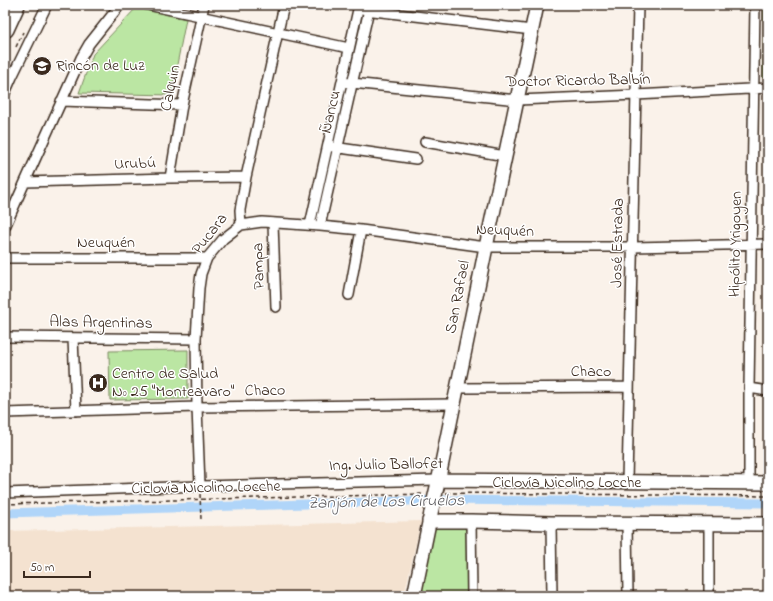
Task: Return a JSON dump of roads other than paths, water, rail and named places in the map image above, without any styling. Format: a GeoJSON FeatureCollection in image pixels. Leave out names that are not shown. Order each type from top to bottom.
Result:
{"type":"FeatureCollection","features":[{"type":"Feature","properties":{"kind":"highway"},"geometry":{"type":"LineString","coordinates":[[5,29],[16,5]]}},
{"type":"Feature","properties":{"kind":"street"},"geometry":{"type":"LineString","coordinates":[[5,94],[47,5]]}},
{"type":"Feature","properties":{"kind":"street"},"geometry":{"type":"LineString","coordinates":[[5,227],[81,58],[89,44],[120,5]]}},
{"type":"Feature","properties":{"kind":"street"},"geometry":{"type":"LineString","coordinates":[[148,5],[349,48]]}},
{"type":"Feature","properties":{"kind":"street","name":"Calquin"},"geometry":{"type":"LineString","coordinates":[[170,178],[182,105],[204,5]]}},
{"type":"Feature","properties":{"kind":"street","name":"Pucara"},"geometry":{"type":"LineString","coordinates":[[200,486],[196,339],[201,274],[207,258],[223,239],[241,225],[240,210],[246,177],[284,5]]}},
{"type":"Feature","properties":{"kind":"street","name":"San Rafael"},"geometry":{"type":"LineString","coordinates":[[414,596],[537,5]]}},
{"type":"Feature","properties":{"kind":"street","name":"José Estrada"},"geometry":{"type":"LineString","coordinates":[[627,481],[638,5]]}},
{"type":"Feature","properties":{"kind":"street","name":"Hipólito Yrigoyen"},"geometry":{"type":"LineString","coordinates":[[749,483],[755,5]]}},
{"type":"Feature","properties":{"kind":"street"},"geometry":{"type":"LineString","coordinates":[[358,7],[532,30]]}},
{"type":"Feature","properties":{"kind":"street","name":"Ñancu"},"geometry":{"type":"LineString","coordinates":[[310,225],[358,7]]}},
{"type":"Feature","properties":{"kind":"street","name":"Ñancu"},"geometry":{"type":"LineString","coordinates":[[320,226],[370,8]]}},
{"type":"Feature","properties":{"kind":"street","name":"Doctor Ricardo Balbín"},"geometry":{"type":"LineString","coordinates":[[342,82],[518,100],[768,88]]}},
{"type":"Feature","properties":{"kind":"street"},"geometry":{"type":"LineString","coordinates":[[61,101],[182,105]]}},
{"type":"Feature","properties":{"kind":"street"},"geometry":{"type":"LineString","coordinates":[[425,142],[505,156]]}},
{"type":"Feature","properties":{"kind":"street"},"geometry":{"type":"LineString","coordinates":[[328,146],[416,160]]}},
{"type":"Feature","properties":{"kind":"street","name":"Urubú"},"geometry":{"type":"LineString","coordinates":[[24,182],[246,177]]}},
{"type":"Feature","properties":{"kind":"street","name":"Neuquén"},"geometry":{"type":"LineString","coordinates":[[241,225],[262,222],[310,225],[361,230],[486,247],[633,247],[768,244]]}},
{"type":"Feature","properties":{"kind":"street","name":"Pampa"},"geometry":{"type":"LineString","coordinates":[[272,223],[276,307]]}},
{"type":"Feature","properties":{"kind":"street"},"geometry":{"type":"LineString","coordinates":[[349,295],[361,230]]}},
{"type":"Feature","properties":{"kind":"street","name":"Neuquén"},"geometry":{"type":"LineString","coordinates":[[5,258],[207,258]]}},
{"type":"Feature","properties":{"kind":"street","name":"Alas Argentinas"},"geometry":{"type":"LineString","coordinates":[[5,337],[196,339]]}},
{"type":"Feature","properties":{"kind":"street"},"geometry":{"type":"LineString","coordinates":[[73,338],[76,411]]}},
{"type":"Feature","properties":{"kind":"street","name":"Chaco"},"geometry":{"type":"LineString","coordinates":[[457,388],[628,387]]}},
{"type":"Feature","properties":{"kind":"street"},"geometry":{"type":"LineString","coordinates":[[749,388],[768,391]]}},
{"type":"Feature","properties":{"kind":"street","name":"Chaco"},"geometry":{"type":"LineString","coordinates":[[5,413],[197,407],[454,404]]}},
{"type":"Feature","properties":{"kind":"street","name":"Ing. Julio Ballofet"},"geometry":{"type":"LineString","coordinates":[[5,493],[200,486],[436,489],[627,481],[768,483]]}},
{"type":"Feature","properties":{"kind":"street"},"geometry":{"type":"LineString","coordinates":[[430,517],[471,521],[551,523],[768,524]]}},
{"type":"Feature","properties":{"kind":"street"},"geometry":{"type":"LineString","coordinates":[[471,521],[472,596]]}},
{"type":"Feature","properties":{"kind":"street"},"geometry":{"type":"LineString","coordinates":[[551,523],[552,596]]}},
{"type":"Feature","properties":{"kind":"street"},"geometry":{"type":"LineString","coordinates":[[628,523],[628,596]]}},
{"type":"Feature","properties":{"kind":"street"},"geometry":{"type":"LineString","coordinates":[[709,524],[709,596]]}},
{"type":"Feature","properties":{"kind":"waterway","name":"Zanjón de Los Ciruelos"},"geometry":{"type":"LineString","coordinates":[[5,513],[440,500],[768,503]]}},
{"type":"Feature","properties":{"kind":"place","name":"Rincón de Luz"},"geometry":{"type":"Point","coordinates":[42,66]}},
{"type":"Feature","properties":{"kind":"place","name":"Centro de Salud Nº 25 \"Monteavaro\""},"geometry":{"type":"Point","coordinates":[98,383]}}]}
